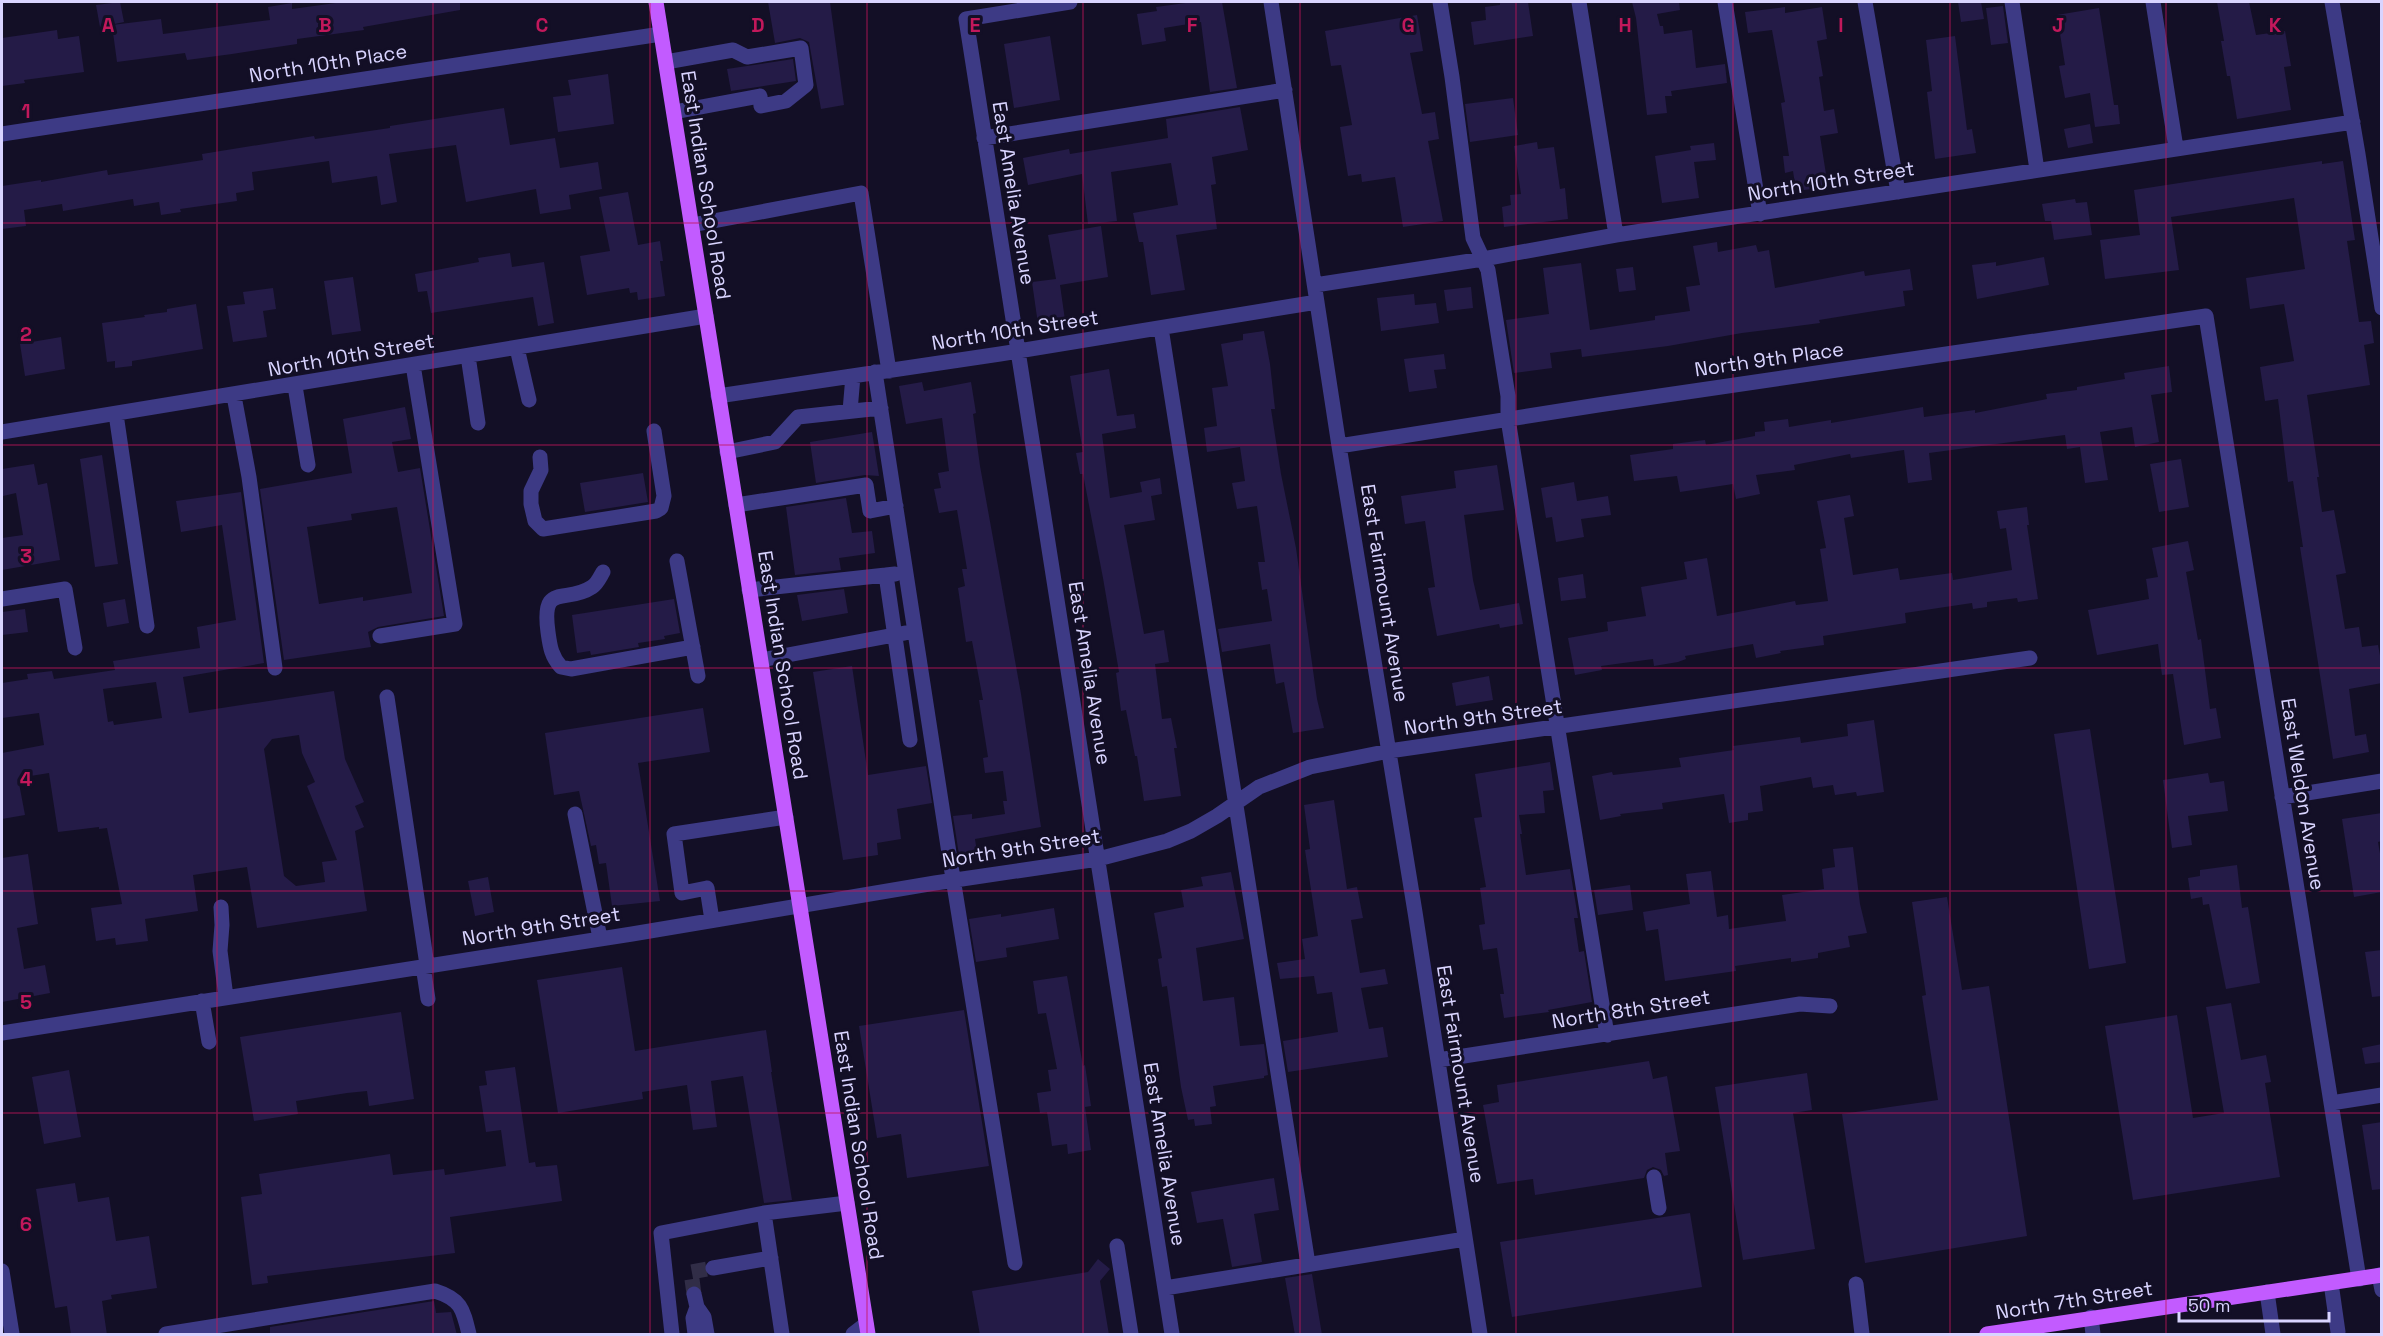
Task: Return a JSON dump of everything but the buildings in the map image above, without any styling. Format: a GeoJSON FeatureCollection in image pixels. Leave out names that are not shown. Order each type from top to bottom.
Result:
{"type":"FeatureCollection","features":[{"type":"Feature","properties":{"kind":"main road","name":"East Indian School Road"},"geometry":{"type":"LineString","coordinates":[[656,2],[867,1329]]}},
{"type":"Feature","properties":{"kind":"main road","name":"North 7th Street"},"geometry":{"type":"LineString","coordinates":[[1987,1335],[2091,1317],[2331,1282],[2358,1279],[2381,1280]]}},
{"type":"Feature","properties":{"kind":"street","name":"East Amelia Avenue"},"geometry":{"type":"LineString","coordinates":[[1070,2],[966,19],[1172,1335]]}},
{"type":"Feature","properties":{"kind":"street","name":"East Fairmount Avenue"},"geometry":{"type":"LineString","coordinates":[[1271,2],[1480,1335]]}},
{"type":"Feature","properties":{"kind":"street"},"geometry":{"type":"LineString","coordinates":[[1440,2],[1473,238],[1488,270],[1508,396],[1508,420],[1607,1035]]}},
{"type":"Feature","properties":{"kind":"street"},"geometry":{"type":"LineString","coordinates":[[1579,2],[1616,235]]}},
{"type":"Feature","properties":{"kind":"street"},"geometry":{"type":"LineString","coordinates":[[1725,2],[1760,214]]}},
{"type":"Feature","properties":{"kind":"street"},"geometry":{"type":"LineString","coordinates":[[1865,2],[1898,192]]}},
{"type":"Feature","properties":{"kind":"street"},"geometry":{"type":"LineString","coordinates":[[2012,2],[2037,170]]}},
{"type":"Feature","properties":{"kind":"street"},"geometry":{"type":"LineString","coordinates":[[2153,2],[2176,148]]}},
{"type":"Feature","properties":{"kind":"street"},"geometry":{"type":"LineString","coordinates":[[2332,2],[2382,308]]}},
{"type":"Feature","properties":{"kind":"street","name":"North 10th Place"},"geometry":{"type":"LineString","coordinates":[[2,134],[661,34]]}},
{"type":"Feature","properties":{"kind":"street"},"geometry":{"type":"LineString","coordinates":[[666,62],[733,50],[747,57],[801,48],[806,85],[786,101],[760,106],[760,96],[674,112]]}},
{"type":"Feature","properties":{"kind":"street"},"geometry":{"type":"LineString","coordinates":[[984,138],[1285,90]]}},
{"type":"Feature","properties":{"kind":"street","name":"North 10th Street"},"geometry":{"type":"LineString","coordinates":[[1315,285],[1483,259],[1616,235],[2353,122]]}},
{"type":"Feature","properties":{"kind":"street"},"geometry":{"type":"LineString","coordinates":[[692,225],[861,193],[882,371],[881,408],[953,880],[1015,1263]]}},
{"type":"Feature","properties":{"kind":"street","name":"North 10th Street"},"geometry":{"type":"LineString","coordinates":[[718,396],[1018,351],[1317,302]]}},
{"type":"Feature","properties":{"kind":"street","name":"North 10th Street"},"geometry":{"type":"LineString","coordinates":[[2,432],[295,386],[706,316]]}},
{"type":"Feature","properties":{"kind":"street","name":"North 9th Place"},"geometry":{"type":"LineString","coordinates":[[1339,446],[2206,316]]}},
{"type":"Feature","properties":{"kind":"street","name":"East Weldon Avenue"},"geometry":{"type":"LineString","coordinates":[[2206,316],[2358,1279]]}},
{"type":"Feature","properties":{"kind":"street"},"geometry":{"type":"LineString","coordinates":[[1161,328],[1308,1264]]}},
{"type":"Feature","properties":{"kind":"street"},"geometry":{"type":"LineString","coordinates":[[517,348],[529,400]]}},
{"type":"Feature","properties":{"kind":"street"},"geometry":{"type":"LineString","coordinates":[[468,357],[478,423]]}},
{"type":"Feature","properties":{"kind":"street"},"geometry":{"type":"LineString","coordinates":[[380,636],[455,624],[413,365]]}},
{"type":"Feature","properties":{"kind":"street"},"geometry":{"type":"LineString","coordinates":[[850,411],[853,376]]}},
{"type":"Feature","properties":{"kind":"street"},"geometry":{"type":"LineString","coordinates":[[295,386],[308,465]]}},
{"type":"Feature","properties":{"kind":"street"},"geometry":{"type":"LineString","coordinates":[[234,396],[249,477],[275,668]]}},
{"type":"Feature","properties":{"kind":"street"},"geometry":{"type":"LineString","coordinates":[[728,452],[775,442],[798,417],[881,408]]}},
{"type":"Feature","properties":{"kind":"street"},"geometry":{"type":"LineString","coordinates":[[116,414],[147,626]]}},
{"type":"Feature","properties":{"kind":"street"},"geometry":{"type":"LineString","coordinates":[[540,457],[541,470],[531,490],[531,504],[535,521],[543,529],[656,511],[661,508],[664,496],[654,431]]}},
{"type":"Feature","properties":{"kind":"street"},"geometry":{"type":"LineString","coordinates":[[736,505],[866,485],[870,511],[896,507]]}},
{"type":"Feature","properties":{"kind":"street"},"geometry":{"type":"LineString","coordinates":[[677,561],[698,676]]}},
{"type":"Feature","properties":{"kind":"street"},"geometry":{"type":"LineString","coordinates":[[603,572],[591,588],[552,599],[548,605],[550,651],[561,667],[571,669],[693,648]]}},
{"type":"Feature","properties":{"kind":"street"},"geometry":{"type":"LineString","coordinates":[[749,590],[906,573]]}},
{"type":"Feature","properties":{"kind":"street"},"geometry":{"type":"LineString","coordinates":[[886,575],[910,740]]}},
{"type":"Feature","properties":{"kind":"street"},"geometry":{"type":"LineString","coordinates":[[2,599],[65,589],[75,648]]}},
{"type":"Feature","properties":{"kind":"street"},"geometry":{"type":"LineString","coordinates":[[761,660],[915,632]]}},
{"type":"Feature","properties":{"kind":"street","name":"North 9th Street"},"geometry":{"type":"LineString","coordinates":[[2,1033],[953,880],[1098,859],[1167,841],[1200,826],[1259,787],[1310,767],[1389,751],[2030,658]]}},
{"type":"Feature","properties":{"kind":"street"},"geometry":{"type":"LineString","coordinates":[[387,697],[428,999]]}},
{"type":"Feature","properties":{"kind":"street"},"geometry":{"type":"LineString","coordinates":[[2282,796],[2382,781]]}},
{"type":"Feature","properties":{"kind":"street"},"geometry":{"type":"LineString","coordinates":[[575,814],[600,938]]}},
{"type":"Feature","properties":{"kind":"street"},"geometry":{"type":"LineString","coordinates":[[712,920],[706,888],[682,892],[675,834],[786,817]]}},
{"type":"Feature","properties":{"kind":"street"},"geometry":{"type":"LineString","coordinates":[[220,907],[222,925],[219,951],[226,997]]}},
{"type":"Feature","properties":{"kind":"street"},"geometry":{"type":"LineString","coordinates":[[202,1001],[209,1042]]}},
{"type":"Feature","properties":{"kind":"street","name":"North 8th Street"},"geometry":{"type":"LineString","coordinates":[[1438,1060],[1800,1004],[1830,1006]]}},
{"type":"Feature","properties":{"kind":"street"},"geometry":{"type":"LineString","coordinates":[[2331,1103],[2382,1095]]}},
{"type":"Feature","properties":{"kind":"street"},"geometry":{"type":"LineString","coordinates":[[1654,1177],[1659,1208]]}},
{"type":"Feature","properties":{"kind":"street"},"geometry":{"type":"LineString","coordinates":[[672,1335],[661,1233],[765,1214],[847,1203]]}},
{"type":"Feature","properties":{"kind":"street"},"geometry":{"type":"LineString","coordinates":[[765,1214],[782,1335]]}},
{"type":"Feature","properties":{"kind":"street"},"geometry":{"type":"LineString","coordinates":[[1165,1288],[1464,1239]]}},
{"type":"Feature","properties":{"kind":"street"},"geometry":{"type":"LineString","coordinates":[[1117,1246],[1131,1335]]}},
{"type":"Feature","properties":{"kind":"street"},"geometry":{"type":"LineString","coordinates":[[713,1268],[771,1258]]}},
{"type":"Feature","properties":{"kind":"street"},"geometry":{"type":"LineString","coordinates":[[2,1271],[12,1335]]}},
{"type":"Feature","properties":{"kind":"street"},"geometry":{"type":"LineString","coordinates":[[2331,1282],[2338,1332]]}},
{"type":"Feature","properties":{"kind":"street"},"geometry":{"type":"LineString","coordinates":[[1856,1284],[1862,1335]]}},
{"type":"Feature","properties":{"kind":"street"},"geometry":{"type":"LineString","coordinates":[[166,1335],[435,1291],[451,1296],[464,1310],[469,1335]]}},
{"type":"Feature","properties":{"kind":"street"},"geometry":{"type":"LineString","coordinates":[[2267,1292],[2273,1335]]}},
{"type":"Feature","properties":{"kind":"street"},"geometry":{"type":"LineString","coordinates":[[695,1335],[693,1318],[695,1300],[704,1317],[707,1335]]}},
{"type":"Feature","properties":{"kind":"street"},"geometry":{"type":"LineString","coordinates":[[2091,1317],[2093,1335]]}},
{"type":"Feature","properties":{"kind":"street"},"geometry":{"type":"LineString","coordinates":[[853,1335],[867,1329]]}},
{"type":"Feature","properties":{"kind":"tunnel"},"geometry":{"type":"LineString","coordinates":[[694,1294],[691,1272],[713,1268]]}}]}
